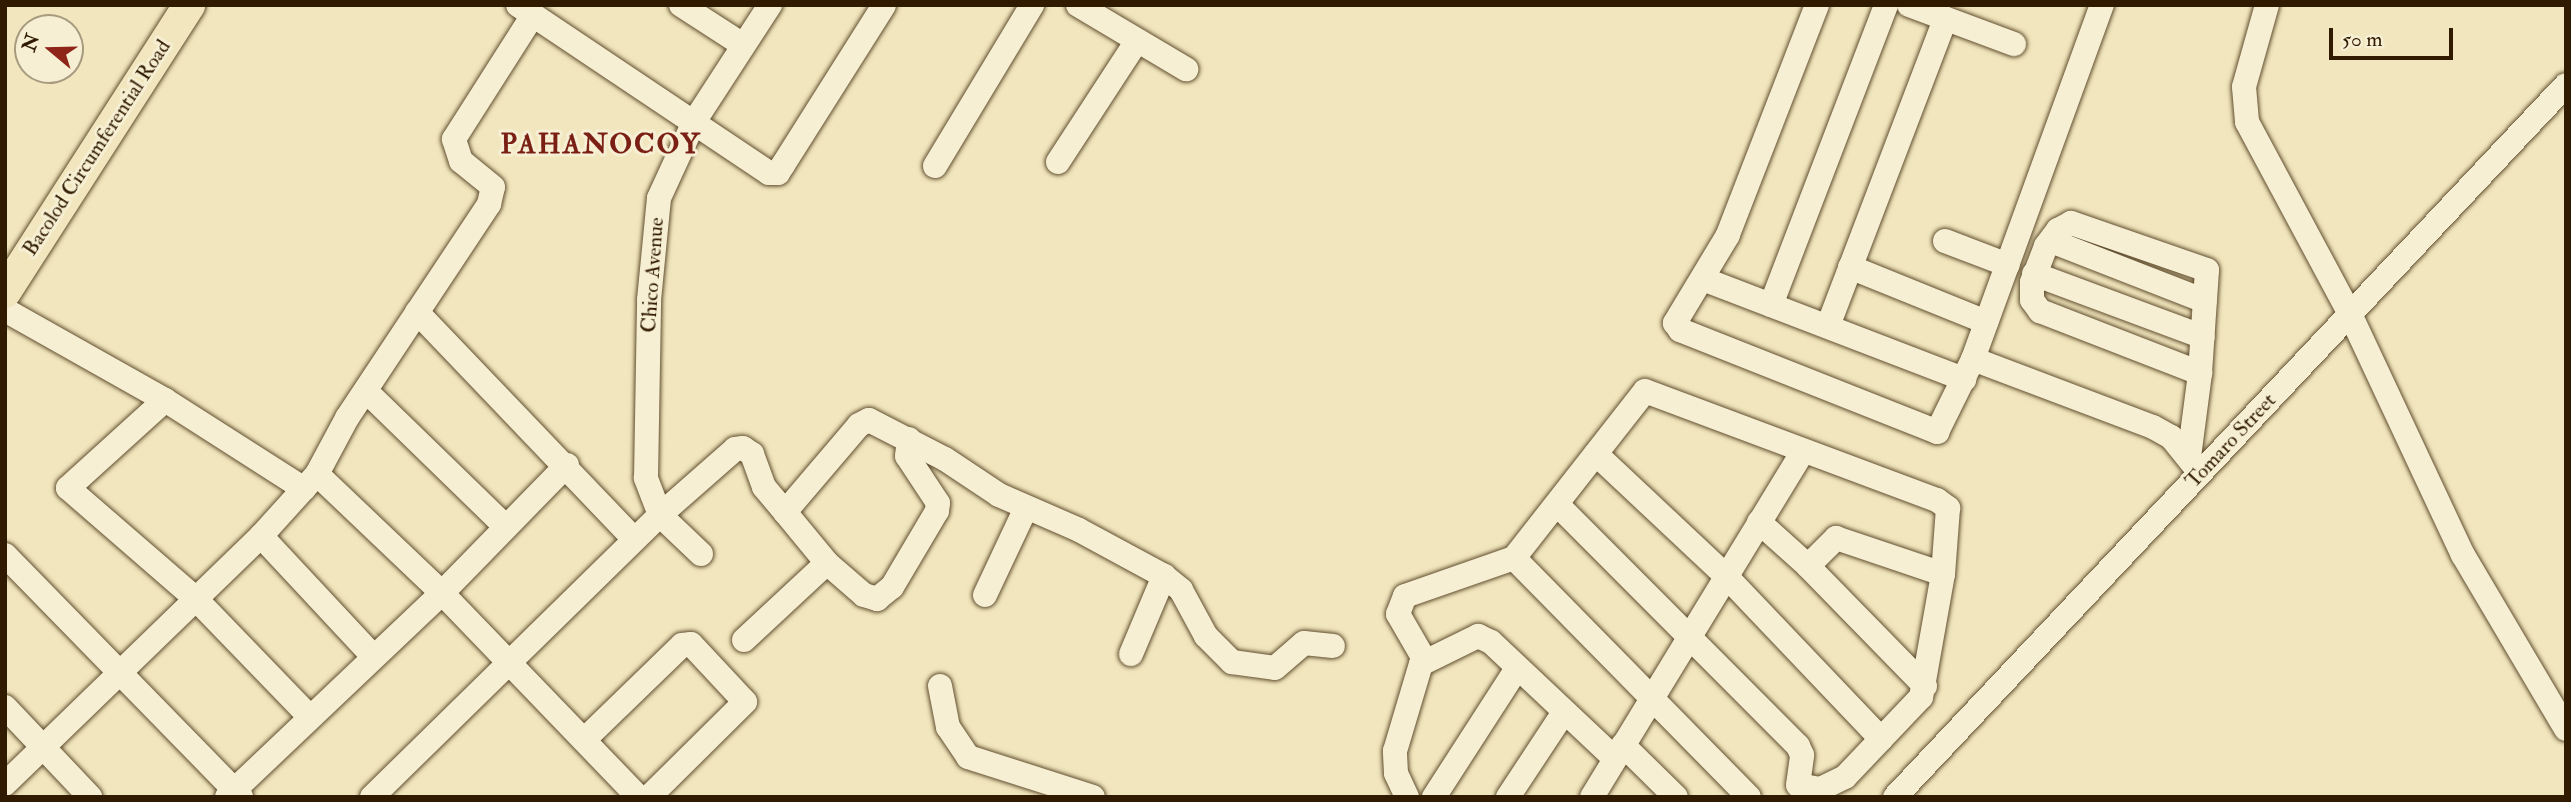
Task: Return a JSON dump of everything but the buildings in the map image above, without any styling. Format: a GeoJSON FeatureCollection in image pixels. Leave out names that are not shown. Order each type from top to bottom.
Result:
{"type":"FeatureCollection","features":[{"type":"Feature","properties":{"kind":"main road","name":"Bacolod Circumferential Road"},"geometry":{"type":"LineString","coordinates":[[5,292],[189,5]]}},
{"type":"Feature","properties":{"kind":"street"},"geometry":{"type":"LineString","coordinates":[[681,5],[743,45]]}},
{"type":"Feature","properties":{"kind":"street","name":"Chico Avenue"},"geometry":{"type":"LineString","coordinates":[[701,554],[660,515],[646,478],[649,300],[659,198],[694,122],[769,5]]}},
{"type":"Feature","properties":{"kind":"street"},"geometry":{"type":"LineString","coordinates":[[5,784],[194,597],[261,537],[311,481],[492,195],[489,180],[457,155],[454,139],[525,10],[769,173],[778,173],[884,5]]}},
{"type":"Feature","properties":{"kind":"street"},"geometry":{"type":"LineString","coordinates":[[935,166],[1032,5]]}},
{"type":"Feature","properties":{"kind":"street"},"geometry":{"type":"LineString","coordinates":[[1078,5],[1186,69]]}},
{"type":"Feature","properties":{"kind":"street"},"geometry":{"type":"LineString","coordinates":[[1816,5],[1736,217],[1703,279],[1677,316],[1680,330],[1937,432],[1943,426],[1969,369],[2102,5]]}},
{"type":"Feature","properties":{"kind":"street"},"geometry":{"type":"LineString","coordinates":[[1771,304],[1885,5]]}},
{"type":"Feature","properties":{"kind":"street"},"geometry":{"type":"LineString","coordinates":[[1909,5],[2014,44]]}},
{"type":"Feature","properties":{"kind":"street"},"geometry":{"type":"LineString","coordinates":[[2267,5],[2244,87],[2247,122],[2350,314],[2463,555],[2566,729]]}},
{"type":"Feature","properties":{"kind":"street"},"geometry":{"type":"LineString","coordinates":[[1828,326],[1945,19]]}},
{"type":"Feature","properties":{"kind":"street"},"geometry":{"type":"LineString","coordinates":[[1058,162],[1137,41]]}},
{"type":"Feature","properties":{"kind":"street","name":"Tomaro Street"},"geometry":{"type":"LineString","coordinates":[[1895,797],[2194,466],[2350,314],[2566,85]]}},
{"type":"Feature","properties":{"kind":"street"},"geometry":{"type":"LineString","coordinates":[[2194,466],[2207,270],[2071,222],[2051,241],[2034,274],[2030,291],[2040,311],[2200,373]]}},
{"type":"Feature","properties":{"kind":"street"},"geometry":{"type":"LineString","coordinates":[[1945,241],[2008,265]]}},
{"type":"Feature","properties":{"kind":"street"},"geometry":{"type":"LineString","coordinates":[[1850,267],[1986,322]]}},
{"type":"Feature","properties":{"kind":"street"},"geometry":{"type":"LineString","coordinates":[[2034,274],[2203,337]]}},
{"type":"Feature","properties":{"kind":"street"},"geometry":{"type":"LineString","coordinates":[[1703,279],[1828,326],[2153,427],[2171,437],[2194,466]]}},
{"type":"Feature","properties":{"kind":"street"},"geometry":{"type":"LineString","coordinates":[[5,310],[311,481],[442,593],[638,797]]}},
{"type":"Feature","properties":{"kind":"street"},"geometry":{"type":"LineString","coordinates":[[417,312],[635,539]]}},
{"type":"Feature","properties":{"kind":"street"},"geometry":{"type":"LineString","coordinates":[[366,391],[506,527]]}},
{"type":"Feature","properties":{"kind":"street"},"geometry":{"type":"LineString","coordinates":[[1407,797],[1394,765],[1395,751],[1424,659],[1398,614],[1405,596],[1514,558],[1645,391],[1944,503],[1950,514],[1925,686],[1913,707],[1834,784],[1820,789],[1791,791],[1802,755],[1798,746],[1692,636],[1558,505]]}},
{"type":"Feature","properties":{"kind":"street"},"geometry":{"type":"LineString","coordinates":[[165,400],[68,488],[194,597],[310,717]]}},
{"type":"Feature","properties":{"kind":"street"},"geometry":{"type":"LineString","coordinates":[[785,512],[859,425],[869,420],[909,439],[1026,508],[1079,530],[1164,576],[1181,590],[1206,636],[1232,662],[1275,668],[1304,643],[1333,646]]}},
{"type":"Feature","properties":{"kind":"street"},"geometry":{"type":"LineString","coordinates":[[372,797],[660,515],[739,448],[752,454],[764,486],[827,563],[864,594],[877,599],[892,587],[937,511],[938,503],[907,456],[909,439]]}},
{"type":"Feature","properties":{"kind":"street"},"geometry":{"type":"LineString","coordinates":[[1592,797],[1803,452]]}},
{"type":"Feature","properties":{"kind":"street"},"geometry":{"type":"LineString","coordinates":[[1596,453],[1726,576],[1881,739]]}},
{"type":"Feature","properties":{"kind":"street"},"geometry":{"type":"LineString","coordinates":[[5,555],[121,669],[234,794],[373,656],[442,593],[567,466]]}},
{"type":"Feature","properties":{"kind":"street"},"geometry":{"type":"LineString","coordinates":[[985,595],[1026,508]]}},
{"type":"Feature","properties":{"kind":"street"},"geometry":{"type":"LineString","coordinates":[[1759,522],[1808,566],[1925,686]]}},
{"type":"Feature","properties":{"kind":"street"},"geometry":{"type":"LineString","coordinates":[[261,537],[373,656]]}},
{"type":"Feature","properties":{"kind":"street"},"geometry":{"type":"LineString","coordinates":[[1808,566],[1836,538],[1943,574]]}},
{"type":"Feature","properties":{"kind":"street"},"geometry":{"type":"LineString","coordinates":[[1514,558],[1652,698],[1736,792]]}},
{"type":"Feature","properties":{"kind":"street"},"geometry":{"type":"LineString","coordinates":[[744,640],[827,563]]}},
{"type":"Feature","properties":{"kind":"street"},"geometry":{"type":"LineString","coordinates":[[1131,654],[1164,576]]}},
{"type":"Feature","properties":{"kind":"street"},"geometry":{"type":"LineString","coordinates":[[1424,659],[1478,636],[1491,642],[1564,712],[1676,797]]}},
{"type":"Feature","properties":{"kind":"street"},"geometry":{"type":"LineString","coordinates":[[584,740],[682,645],[691,644],[745,702],[649,797]]}},
{"type":"Feature","properties":{"kind":"street"},"geometry":{"type":"LineString","coordinates":[[1434,797],[1517,668]]}},
{"type":"Feature","properties":{"kind":"street"},"geometry":{"type":"LineString","coordinates":[[940,686],[948,727],[968,757],[1093,797]]}},
{"type":"Feature","properties":{"kind":"street"},"geometry":{"type":"LineString","coordinates":[[5,707],[90,797]]}},
{"type":"Feature","properties":{"kind":"street"},"geometry":{"type":"LineString","coordinates":[[1508,797],[1564,712]]}},
{"type":"Feature","properties":{"kind":"district","name":"PAHANOCOY"},"geometry":{"type":"Point","coordinates":[601,145]}}]}
